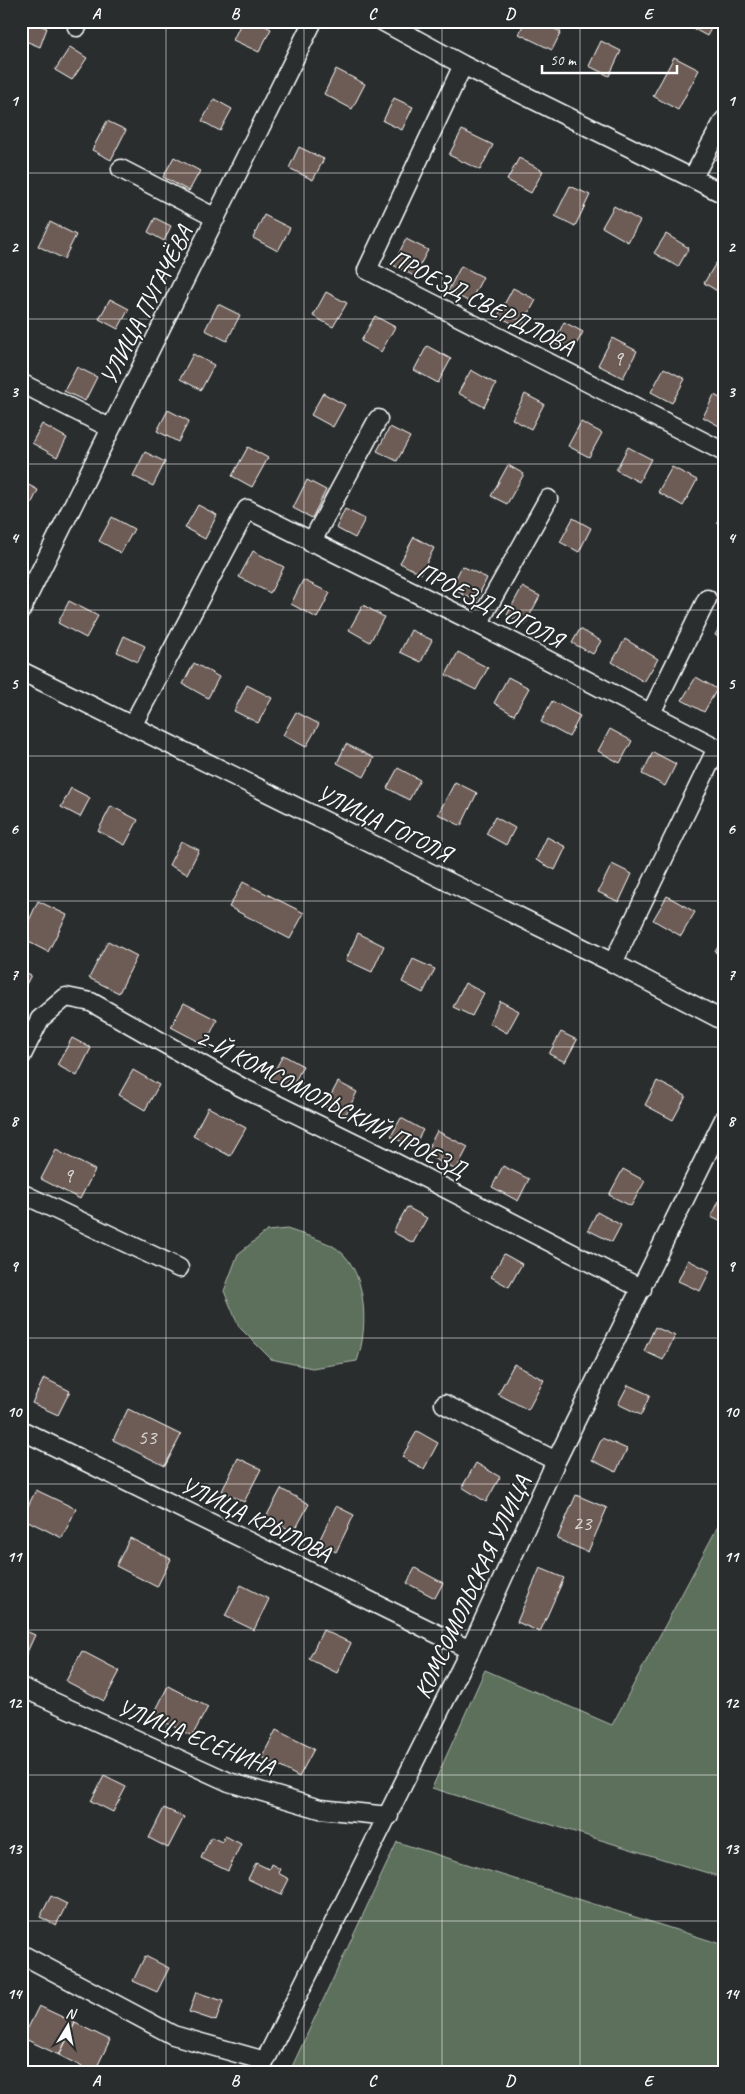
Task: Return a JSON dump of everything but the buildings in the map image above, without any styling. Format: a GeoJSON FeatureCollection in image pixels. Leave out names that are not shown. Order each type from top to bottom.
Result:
{"type":"FeatureCollection","features":[{"type":"Feature","properties":{"kind":"street","name":"УЛИЦА ПУГАЧЁВА"},"geometry":{"type":"LineString","coordinates":[[21,610],[313,21]]}},
{"type":"Feature","properties":{"kind":"street"},"geometry":{"type":"LineString","coordinates":[[382,21],[463,65],[693,177],[724,194]]}},
{"type":"Feature","properties":{"kind":"street","name":"ПРОЕЗД СВЕРДЛОВА"},"geometry":{"type":"LineString","coordinates":[[463,65],[367,270],[724,452]]}},
{"type":"Feature","properties":{"kind":"street"},"geometry":{"type":"LineString","coordinates":[[693,177],[724,120]]}},
{"type":"Feature","properties":{"kind":"street"},"geometry":{"type":"LineString","coordinates":[[121,169],[216,218]]}},
{"type":"Feature","properties":{"kind":"street"},"geometry":{"type":"LineString","coordinates":[[21,383],[110,428]]}},
{"type":"Feature","properties":{"kind":"street"},"geometry":{"type":"LineString","coordinates":[[311,543],[378,420]]}},
{"type":"Feature","properties":{"kind":"street"},"geometry":{"type":"LineString","coordinates":[[478,624],[548,499]]}},
{"type":"Feature","properties":{"kind":"street","name":"ПРОЕЗД ГОГОЛЯ"},"geometry":{"type":"LineString","coordinates":[[132,726],[247,509],[311,543],[478,624],[716,748],[613,963]]}},
{"type":"Feature","properties":{"kind":"street"},"geometry":{"type":"LineString","coordinates":[[651,713],[707,599]]}},
{"type":"Feature","properties":{"kind":"street","name":"УЛИЦА ГОГОЛЯ"},"geometry":{"type":"LineString","coordinates":[[21,671],[613,963],[724,1021]]}},
{"type":"Feature","properties":{"kind":"street","name":"2-Й КОМСОМОЛЬСКИЙ ПРОЕЗД"},"geometry":{"type":"LineString","coordinates":[[21,1057],[40,1019],[66,998],[91,1002],[241,1087],[384,1157],[642,1288]]}},
{"type":"Feature","properties":{"kind":"street","name":"КОМСОМОЛЬСКАЯ УЛИЦА"},"geometry":{"type":"LineString","coordinates":[[262,2067],[389,1816],[470,1650],[556,1461],[724,1119]]}},
{"type":"Feature","properties":{"kind":"street"},"geometry":{"type":"LineString","coordinates":[[21,1193],[179,1268]]}},
{"type":"Feature","properties":{"kind":"street"},"geometry":{"type":"LineString","coordinates":[[444,1404],[556,1461]]}},
{"type":"Feature","properties":{"kind":"street","name":"УЛИЦА КРЫЛОВА"},"geometry":{"type":"LineString","coordinates":[[21,1430],[470,1650]]}},
{"type":"Feature","properties":{"kind":"street","name":"УЛИЦА ЕСЕНИНА"},"geometry":{"type":"LineString","coordinates":[[21,1687],[229,1782],[320,1809],[389,1816]]}},
{"type":"Feature","properties":{"kind":"street"},"geometry":{"type":"LineString","coordinates":[[21,1954],[173,2035],[262,2067]]}},
{"type":"Feature","properties":{"kind":"green space"},"geometry":{"type":"Polygon","coordinates":[[[287,1229],[331,1245],[343,1254],[352,1266],[359,1281],[364,1315],[361,1347],[357,1361],[312,1368],[271,1359],[239,1327],[224,1291],[238,1254],[267,1231],[287,1229]]]}},
{"type":"Feature","properties":{"kind":"green space"},"geometry":{"type":"Polygon","coordinates":[[[724,1515],[724,1878],[432,1788],[485,1670],[612,1725],[724,1515]]]}},
{"type":"Feature","properties":{"kind":"green space"},"geometry":{"type":"Polygon","coordinates":[[[397,1842],[724,1945],[724,2073],[289,2073],[397,1842]]]}}]}
